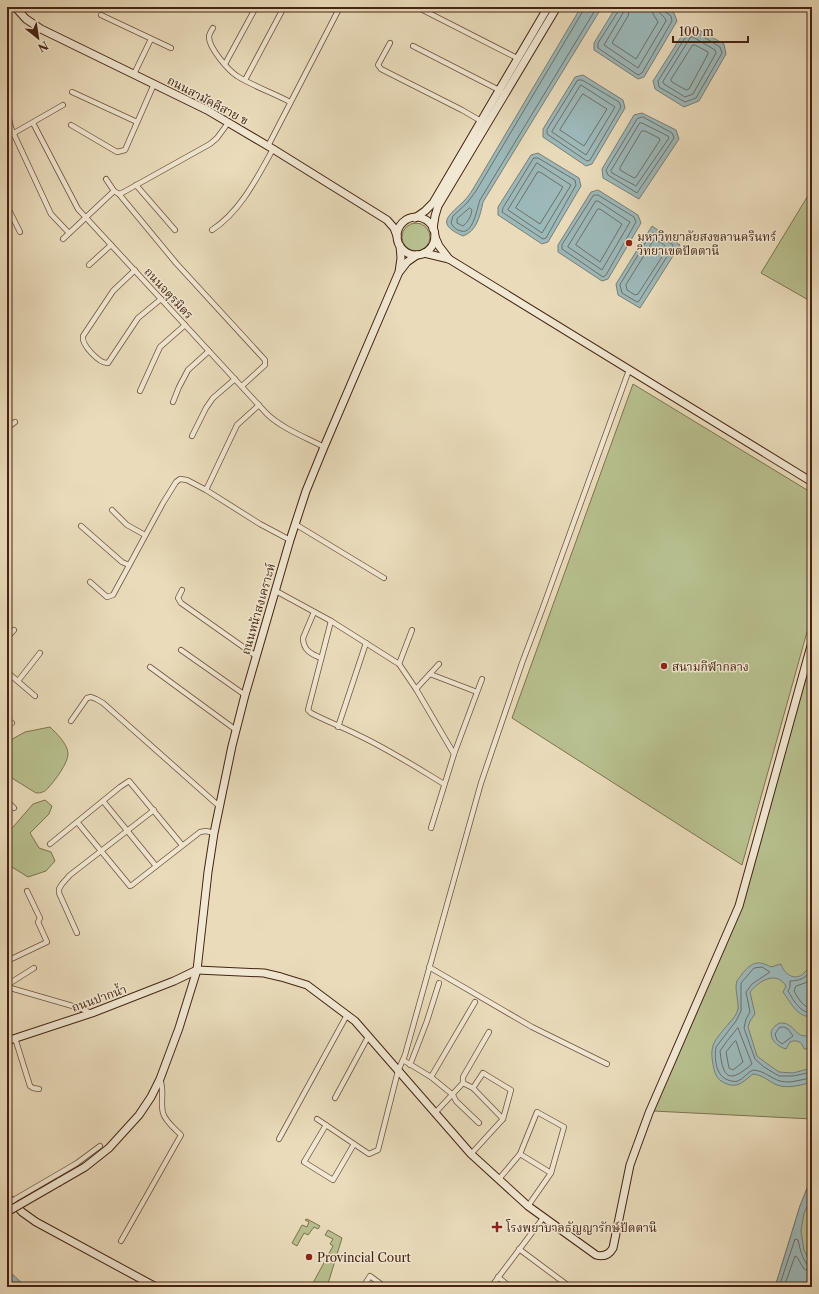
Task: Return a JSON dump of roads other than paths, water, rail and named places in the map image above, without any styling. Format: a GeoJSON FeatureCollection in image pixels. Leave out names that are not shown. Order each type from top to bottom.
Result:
{"type":"FeatureCollection","features":[{"type":"Feature","properties":{"kind":"main road","name":"ถนนสามัคคีสาย ข"},"geometry":{"type":"LineString","coordinates":[[15,7],[26,19],[41,29],[207,110],[270,147],[387,220],[394,228],[397,236]]}},
{"type":"Feature","properties":{"kind":"main road"},"geometry":{"type":"LineString","coordinates":[[450,260],[439,246],[433,228],[438,206],[502,91],[518,58],[548,7]]}},
{"type":"Feature","properties":{"kind":"main road"},"geometry":{"type":"LineString","coordinates":[[557,7],[481,121],[433,203],[425,211],[401,226],[397,236],[400,246],[407,253],[450,260],[812,482]]}},
{"type":"Feature","properties":{"kind":"main road"},"geometry":{"type":"LineString","coordinates":[[387,220],[399,221],[412,218],[426,220],[433,228]]}},
{"type":"Feature","properties":{"kind":"main road"},"geometry":{"type":"LineString","coordinates":[[420,254],[432,246],[435,237]]}},
{"type":"Feature","properties":{"kind":"main road","name":"ถนนหน้าสงเคราะห์"},"geometry":{"type":"LineString","coordinates":[[7,1212],[85,1167],[109,1148],[139,1115],[151,1097],[160,1079],[179,1028],[197,970],[214,833],[236,730],[256,656],[295,524],[324,447],[399,272],[401,258],[400,246]]}},
{"type":"Feature","properties":{"kind":"main road","name":"ถนนหน้าสงเคราะห์"},"geometry":{"type":"LineString","coordinates":[[399,272],[407,262],[420,254]]}},
{"type":"Feature","properties":{"kind":"main road"},"geometry":{"type":"LineString","coordinates":[[197,970],[264,973],[307,985],[355,1021],[471,1154],[543,1218],[596,1255],[604,1256],[610,1252],[612,1248],[630,1165],[646,1121],[739,906],[812,642]]}},
{"type":"Feature","properties":{"kind":"main road","name":"ถนนปากน้ำ"},"geometry":{"type":"LineString","coordinates":[[7,1041],[92,1013],[174,981],[197,970]]}},
{"type":"Feature","properties":{"kind":"main road"},"geometry":{"type":"LineString","coordinates":[[9,1200],[36,1222],[156,1287]]}},
{"type":"Feature","properties":{"kind":"street"},"geometry":{"type":"LineString","coordinates":[[225,64],[256,7]]}},
{"type":"Feature","properties":{"kind":"street"},"geometry":{"type":"LineString","coordinates":[[245,80],[284,7]]}},
{"type":"Feature","properties":{"kind":"street"},"geometry":{"type":"LineString","coordinates":[[212,230],[220,225],[257,178],[290,102],[339,9],[330,7]]}},
{"type":"Feature","properties":{"kind":"street"},"geometry":{"type":"LineString","coordinates":[[417,7],[518,58]]}},
{"type":"Feature","properties":{"kind":"street"},"geometry":{"type":"LineString","coordinates":[[101,15],[171,48]]}},
{"type":"Feature","properties":{"kind":"street"},"geometry":{"type":"LineString","coordinates":[[213,28],[209,37],[210,42],[225,64],[235,74],[290,102]]}},
{"type":"Feature","properties":{"kind":"street"},"geometry":{"type":"LineString","coordinates":[[134,74],[152,39]]}},
{"type":"Feature","properties":{"kind":"street"},"geometry":{"type":"LineString","coordinates":[[390,43],[378,65],[381,69],[481,121]]}},
{"type":"Feature","properties":{"kind":"street"},"geometry":{"type":"LineString","coordinates":[[413,46],[502,91]]}},
{"type":"Feature","properties":{"kind":"street"},"geometry":{"type":"LineString","coordinates":[[71,125],[117,152],[125,150],[154,84]]}},
{"type":"Feature","properties":{"kind":"street"},"geometry":{"type":"LineString","coordinates":[[72,92],[136,122]]}},
{"type":"Feature","properties":{"kind":"street"},"geometry":{"type":"LineString","coordinates":[[7,137],[63,105]]}},
{"type":"Feature","properties":{"kind":"street"},"geometry":{"type":"LineString","coordinates":[[7,109],[9,124],[52,214],[69,233]]}},
{"type":"Feature","properties":{"kind":"street","name":"ถนนจตุรมิตร"},"geometry":{"type":"LineString","coordinates":[[33,122],[74,204],[234,379],[274,420],[324,447]]}},
{"type":"Feature","properties":{"kind":"street"},"geometry":{"type":"LineString","coordinates":[[63,239],[117,193],[136,185],[210,144],[217,138],[228,123]]}},
{"type":"Feature","properties":{"kind":"street"},"geometry":{"type":"LineString","coordinates":[[106,179],[176,263],[265,360],[265,365],[242,386]]}},
{"type":"Feature","properties":{"kind":"street"},"geometry":{"type":"LineString","coordinates":[[136,185],[175,230]]}},
{"type":"Feature","properties":{"kind":"street"},"geometry":{"type":"LineString","coordinates":[[7,206],[20,232]]}},
{"type":"Feature","properties":{"kind":"street"},"geometry":{"type":"LineString","coordinates":[[89,265],[111,244]]}},
{"type":"Feature","properties":{"kind":"street"},"geometry":{"type":"LineString","coordinates":[[135,270],[113,291],[83,336],[83,343],[89,350],[103,363],[108,363],[138,318],[161,299]]}},
{"type":"Feature","properties":{"kind":"street"},"geometry":{"type":"LineString","coordinates":[[140,391],[160,347],[185,325]]}},
{"type":"Feature","properties":{"kind":"street"},"geometry":{"type":"LineString","coordinates":[[173,402],[188,370],[209,351]]}},
{"type":"Feature","properties":{"kind":"street"},"geometry":{"type":"LineString","coordinates":[[317,1119],[369,1154],[378,1150],[398,1071],[403,1060],[481,783],[522,663],[629,370]]}},
{"type":"Feature","properties":{"kind":"street"},"geometry":{"type":"LineString","coordinates":[[192,436],[213,398],[234,379]]}},
{"type":"Feature","properties":{"kind":"street"},"geometry":{"type":"LineString","coordinates":[[206,490],[237,425],[259,404]]}},
{"type":"Feature","properties":{"kind":"street"},"geometry":{"type":"LineString","coordinates":[[7,428],[15,422]]}},
{"type":"Feature","properties":{"kind":"street"},"geometry":{"type":"LineString","coordinates":[[90,582],[109,597],[113,595],[145,535],[177,481],[182,479],[206,490],[260,524],[290,540]]}},
{"type":"Feature","properties":{"kind":"street"},"geometry":{"type":"LineString","coordinates":[[112,510],[124,523],[145,535]]}},
{"type":"Feature","properties":{"kind":"street"},"geometry":{"type":"LineString","coordinates":[[295,524],[384,578]]}},
{"type":"Feature","properties":{"kind":"street"},"geometry":{"type":"LineString","coordinates":[[81,526],[122,562],[129,565]]}},
{"type":"Feature","properties":{"kind":"street"},"geometry":{"type":"LineString","coordinates":[[182,590],[178,598],[180,603],[256,656]]}},
{"type":"Feature","properties":{"kind":"street"},"geometry":{"type":"LineString","coordinates":[[276,591],[331,621],[399,664],[416,689],[454,754]]}},
{"type":"Feature","properties":{"kind":"street"},"geometry":{"type":"LineString","coordinates":[[314,612],[303,642],[307,650],[321,658]]}},
{"type":"Feature","properties":{"kind":"street"},"geometry":{"type":"LineString","coordinates":[[331,621],[308,710],[310,713],[387,750],[444,784]]}},
{"type":"Feature","properties":{"kind":"street"},"geometry":{"type":"LineString","coordinates":[[7,638],[14,630]]}},
{"type":"Feature","properties":{"kind":"street"},"geometry":{"type":"LineString","coordinates":[[399,664],[412,630]]}},
{"type":"Feature","properties":{"kind":"street"},"geometry":{"type":"LineString","coordinates":[[338,727],[366,643]]}},
{"type":"Feature","properties":{"kind":"street"},"geometry":{"type":"LineString","coordinates":[[181,650],[245,695]]}},
{"type":"Feature","properties":{"kind":"street"},"geometry":{"type":"LineString","coordinates":[[18,681],[40,653]]}},
{"type":"Feature","properties":{"kind":"street"},"geometry":{"type":"LineString","coordinates":[[416,689],[439,664]]}},
{"type":"Feature","properties":{"kind":"street"},"geometry":{"type":"LineString","coordinates":[[150,667],[236,730]]}},
{"type":"Feature","properties":{"kind":"street"},"geometry":{"type":"LineString","coordinates":[[7,672],[35,696]]}},
{"type":"Feature","properties":{"kind":"street"},"geometry":{"type":"LineString","coordinates":[[430,674],[477,692]]}},
{"type":"Feature","properties":{"kind":"street"},"geometry":{"type":"LineString","coordinates":[[430,828],[454,754],[482,679]]}},
{"type":"Feature","properties":{"kind":"street"},"geometry":{"type":"LineString","coordinates":[[72,721],[86,698],[91,697],[96,699],[115,713],[220,806]]}},
{"type":"Feature","properties":{"kind":"street"},"geometry":{"type":"LineString","coordinates":[[7,719],[12,723]]}},
{"type":"Feature","properties":{"kind":"street"},"geometry":{"type":"LineString","coordinates":[[50,844],[129,781],[182,845]]}},
{"type":"Feature","properties":{"kind":"street"},"geometry":{"type":"LineString","coordinates":[[7,801],[14,808]]}},
{"type":"Feature","properties":{"kind":"street"},"geometry":{"type":"LineString","coordinates":[[103,801],[156,866]]}},
{"type":"Feature","properties":{"kind":"street"},"geometry":{"type":"LineString","coordinates":[[77,933],[59,893],[59,888],[70,875],[154,810]]}},
{"type":"Feature","properties":{"kind":"street"},"geometry":{"type":"LineString","coordinates":[[78,823],[130,886],[200,832],[206,831],[214,833]]}},
{"type":"Feature","properties":{"kind":"street"},"geometry":{"type":"LineString","coordinates":[[7,961],[47,942],[38,922],[40,918],[27,891]]}},
{"type":"Feature","properties":{"kind":"street"},"geometry":{"type":"LineString","coordinates":[[429,967],[532,1027],[607,1064]]}},
{"type":"Feature","properties":{"kind":"street"},"geometry":{"type":"LineString","coordinates":[[7,986],[34,968]]}},
{"type":"Feature","properties":{"kind":"street"},"geometry":{"type":"LineString","coordinates":[[410,1065],[427,1021],[439,983]]}},
{"type":"Feature","properties":{"kind":"street"},"geometry":{"type":"LineString","coordinates":[[7,986],[76,1006],[92,1013]]}},
{"type":"Feature","properties":{"kind":"street"},"geometry":{"type":"LineString","coordinates":[[430,1077],[475,1002]]}},
{"type":"Feature","properties":{"kind":"street"},"geometry":{"type":"LineString","coordinates":[[279,1139],[347,1015]]}},
{"type":"Feature","properties":{"kind":"street"},"geometry":{"type":"LineString","coordinates":[[435,1113],[463,1083],[463,1077],[489,1032]]}},
{"type":"Feature","properties":{"kind":"street"},"geometry":{"type":"LineString","coordinates":[[335,1098],[368,1037]]}},
{"type":"Feature","properties":{"kind":"street"},"geometry":{"type":"LineString","coordinates":[[15,1038],[30,1086],[32,1088],[39,1089]]}},
{"type":"Feature","properties":{"kind":"street"},"geometry":{"type":"LineString","coordinates":[[403,1060],[430,1077],[453,1095],[456,1101],[479,1123]]}},
{"type":"Feature","properties":{"kind":"street"},"geometry":{"type":"LineString","coordinates":[[471,1154],[503,1119],[511,1090],[482,1073],[473,1088]]}},
{"type":"Feature","properties":{"kind":"street"},"geometry":{"type":"LineString","coordinates":[[121,1241],[180,1135],[165,1119],[163,1113],[163,1087],[160,1079]]}},
{"type":"Feature","properties":{"kind":"street"},"geometry":{"type":"LineString","coordinates":[[463,1083],[473,1088],[503,1119]]}},
{"type":"Feature","properties":{"kind":"street"},"geometry":{"type":"LineString","coordinates":[[499,1179],[520,1154],[536,1112],[564,1127],[551,1173],[528,1206]]}},
{"type":"Feature","properties":{"kind":"street"},"geometry":{"type":"LineString","coordinates":[[326,1125],[304,1162],[332,1180],[354,1144]]}},
{"type":"Feature","properties":{"kind":"street"},"geometry":{"type":"LineString","coordinates":[[9,1200],[77,1164],[100,1146]]}},
{"type":"Feature","properties":{"kind":"street"},"geometry":{"type":"LineString","coordinates":[[520,1154],[551,1173]]}},
{"type":"Feature","properties":{"kind":"street"},"geometry":{"type":"LineString","coordinates":[[491,1287],[543,1218]]}},
{"type":"Feature","properties":{"kind":"street"},"geometry":{"type":"LineString","coordinates":[[519,1249],[570,1287]]}},
{"type":"Feature","properties":{"kind":"street"},"geometry":{"type":"LineString","coordinates":[[363,1287],[370,1276],[385,1287]]}},
{"type":"Feature","properties":{"kind":"street"},"geometry":{"type":"LineString","coordinates":[[498,1278],[510,1287]]}},
{"type":"Feature","properties":{"kind":"water"},"geometry":{"type":"Polygon","coordinates":[[[581,7],[602,7],[483,202],[475,227],[468,234],[463,236],[455,232],[449,228],[447,224],[449,216],[472,191],[581,7]]]}},
{"type":"Feature","properties":{"kind":"water"},"geometry":{"type":"Polygon","coordinates":[[[616,7],[665,7],[674,13],[677,21],[644,77],[638,79],[594,50],[594,43],[616,7]]]}},
{"type":"Feature","properties":{"kind":"water"},"geometry":{"type":"Polygon","coordinates":[[[694,27],[724,44],[726,54],[699,101],[684,107],[655,89],[653,81],[686,29],[694,27]]]}},
{"type":"Feature","properties":{"kind":"water"},"geometry":{"type":"Polygon","coordinates":[[[583,75],[623,100],[625,108],[592,164],[586,166],[543,137],[543,129],[575,77],[583,75]]]}},
{"type":"Feature","properties":{"kind":"water"},"geometry":{"type":"Polygon","coordinates":[[[642,113],[676,130],[679,139],[639,199],[603,178],[602,169],[634,115],[642,113]]]}},
{"type":"Feature","properties":{"kind":"water"},"geometry":{"type":"Polygon","coordinates":[[[538,153],[579,178],[581,186],[548,242],[542,244],[498,215],[498,207],[531,155],[538,153]]]}},
{"type":"Feature","properties":{"kind":"water"},"geometry":{"type":"Polygon","coordinates":[[[598,190],[638,215],[641,223],[608,279],[602,281],[558,252],[558,245],[591,192],[598,190]]]}},
{"type":"Feature","properties":{"kind":"water"},"geometry":{"type":"Polygon","coordinates":[[[652,226],[680,245],[640,308],[618,295],[616,284],[652,226]]]}},
{"type":"Feature","properties":{"kind":"water"},"geometry":{"type":"Polygon","coordinates":[[[812,962],[812,1017],[802,1015],[795,1009],[783,992],[786,986],[782,981],[773,978],[758,984],[750,992],[755,1014],[748,1027],[757,1056],[779,1072],[793,1073],[812,1068],[812,1082],[786,1087],[777,1085],[753,1074],[737,1085],[730,1085],[721,1081],[717,1077],[714,1069],[712,1048],[717,1038],[736,1015],[738,1006],[736,991],[737,980],[749,967],[755,963],[762,963],[771,967],[781,964],[782,968],[787,974],[797,977],[804,973],[812,962]]]}},
{"type":"Feature","properties":{"kind":"water"},"geometry":{"type":"Polygon","coordinates":[[[780,1023],[789,1025],[802,1036],[812,1034],[812,1048],[804,1049],[801,1043],[797,1041],[790,1042],[786,1049],[777,1044],[771,1033],[772,1029],[780,1023]]]}},
{"type":"Feature","properties":{"kind":"water"},"geometry":{"type":"Polygon","coordinates":[[[812,1176],[812,1197],[804,1213],[801,1231],[804,1250],[812,1266],[812,1287],[775,1287],[800,1206],[812,1176]]]}},
{"type":"Feature","properties":{"kind":"water"},"geometry":{"type":"Polygon","coordinates":[[[7,1269],[26,1287],[7,1287],[7,1269]]]}},
{"type":"Feature","properties":{"kind":"place","name":"มหาวิทยาลัยสงขลานครินทร์ วิทยาเขตปัตตานี"},"geometry":{"type":"Point","coordinates":[629,243]}},
{"type":"Feature","properties":{"kind":"place","name":"สนามกีฬากลาง"},"geometry":{"type":"Point","coordinates":[664,666]}},
{"type":"Feature","properties":{"kind":"place","name":"โรงพยาบาลธัญญารักษ์ปัตตานี"},"geometry":{"type":"Point","coordinates":[497,1227]}},
{"type":"Feature","properties":{"kind":"place","name":"Provincial Court"},"geometry":{"type":"Point","coordinates":[309,1257]}}]}
